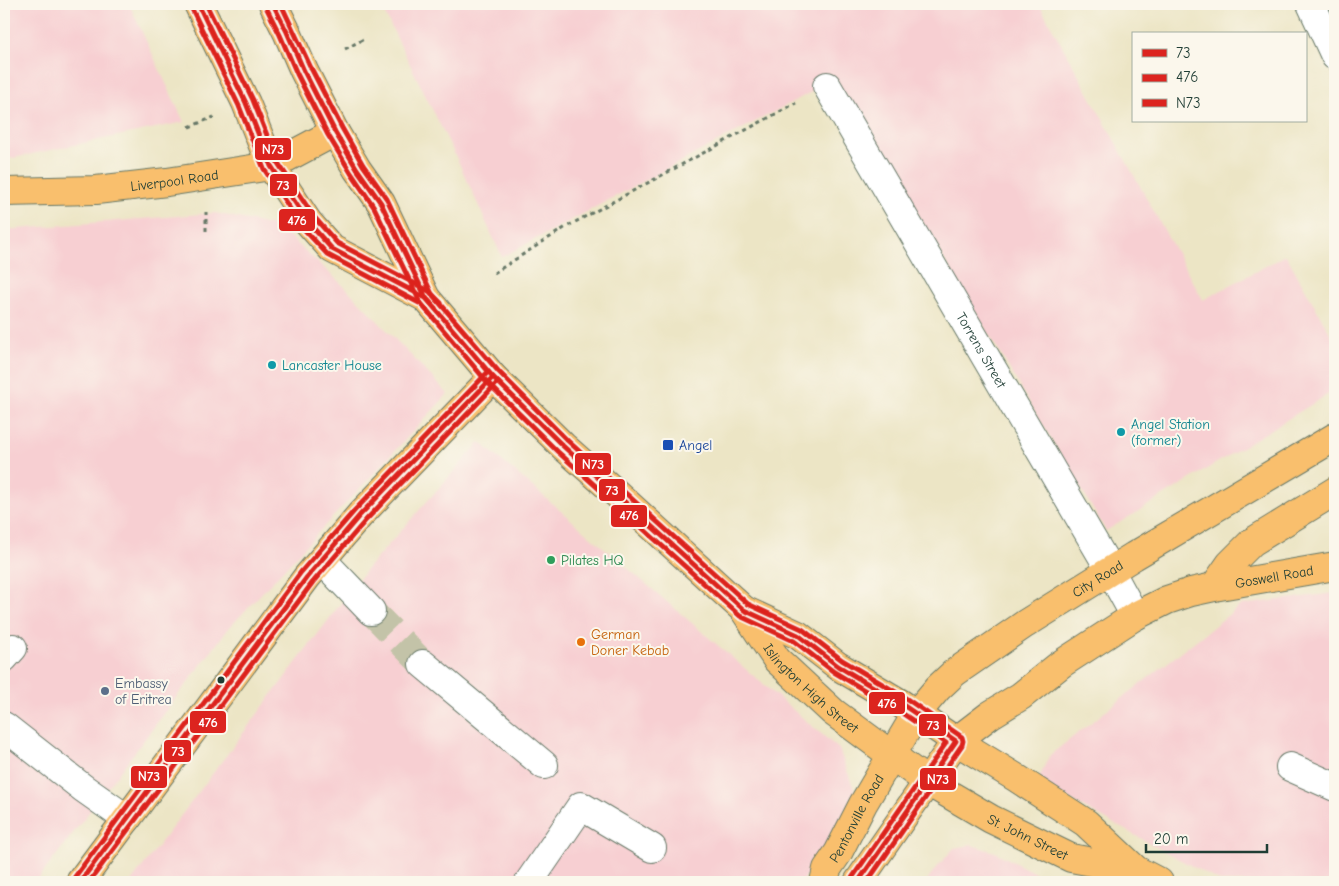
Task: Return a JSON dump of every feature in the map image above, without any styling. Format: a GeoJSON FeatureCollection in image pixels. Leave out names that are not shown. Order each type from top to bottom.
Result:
{"type":"FeatureCollection","features":[{"type":"Feature","properties":{"kind":"main road"},"geometry":{"type":"LineString","coordinates":[[198,4],[246,103],[271,166],[308,222],[332,249],[426,298]]}},
{"type":"Feature","properties":{"kind":"main road"},"geometry":{"type":"LineString","coordinates":[[273,4],[335,132],[357,169],[381,203],[426,298]]}},
{"type":"Feature","properties":{"kind":"main road","name":"Liverpool Road"},"geometry":{"type":"LineString","coordinates":[[4,192],[96,190],[167,182],[271,166],[335,132]]}},
{"type":"Feature","properties":{"kind":"main road","name":"Islington High Street"},"geometry":{"type":"LineString","coordinates":[[426,298],[493,377],[563,446],[744,610],[777,660],[833,712],[928,782]]}},
{"type":"Feature","properties":{"kind":"main road"},"geometry":{"type":"LineString","coordinates":[[80,882],[307,577],[360,515],[493,377]]}},
{"type":"Feature","properties":{"kind":"main road","name":"City Road"},"geometry":{"type":"LineString","coordinates":[[891,755],[916,714],[938,688],[954,673],[1025,624],[1335,437]]}},
{"type":"Feature","properties":{"kind":"main road"},"geometry":{"type":"LineString","coordinates":[[858,882],[956,741],[990,715],[1021,696],[1061,664],[1135,616],[1167,600],[1214,587],[1245,547],[1335,491]]}},
{"type":"Feature","properties":{"kind":"main road","name":"Goswell Road"},"geometry":{"type":"LineString","coordinates":[[1214,587],[1335,566]]}},
{"type":"Feature","properties":{"kind":"main road","name":"Islington High Street"},"geometry":{"type":"LineString","coordinates":[[744,610],[798,635],[838,666],[900,703],[956,741]]}},
{"type":"Feature","properties":{"kind":"main road","name":"St. John Street"},"geometry":{"type":"LineString","coordinates":[[956,741],[1086,823],[1148,876]]}},
{"type":"Feature","properties":{"kind":"main road","name":"Pentonville Road"},"geometry":{"type":"LineString","coordinates":[[824,882],[827,869],[838,853],[854,820],[891,755]]}},
{"type":"Feature","properties":{"kind":"main road","name":"St. John Street"},"geometry":{"type":"LineString","coordinates":[[928,782],[991,819],[1071,858],[1148,876]]}},
{"type":"Feature","properties":{"kind":"street"},"geometry":{"type":"LineString","coordinates":[[1311,4],[1335,56]]}},
{"type":"Feature","properties":{"kind":"street","name":"Torrens Street"},"geometry":{"type":"LineString","coordinates":[[827,86],[1135,616]]}},
{"type":"Feature","properties":{"kind":"street"},"geometry":{"type":"LineString","coordinates":[[322,560],[371,611]]}},
{"type":"Feature","properties":{"kind":"street"},"geometry":{"type":"LineString","coordinates":[[422,664],[544,765]]}},
{"type":"Feature","properties":{"kind":"street"},"geometry":{"type":"LineString","coordinates":[[4,726],[83,788],[127,819]]}},
{"type":"Feature","properties":{"kind":"street"},"geometry":{"type":"LineString","coordinates":[[1290,767],[1335,787]]}},
{"type":"Feature","properties":{"kind":"street"},"geometry":{"type":"LineString","coordinates":[[529,882],[581,806],[652,848]]}},
{"type":"Feature","properties":{"kind":"path"},"geometry":{"type":"LineString","coordinates":[[345,49],[364,39]]}},
{"type":"Feature","properties":{"kind":"path"},"geometry":{"type":"LineString","coordinates":[[494,273],[566,227],[827,86]]}},
{"type":"Feature","properties":{"kind":"path"},"geometry":{"type":"LineString","coordinates":[[189,126],[215,116]]}},
{"type":"Feature","properties":{"kind":"path"},"geometry":{"type":"LineString","coordinates":[[206,210],[206,231]]}},
{"type":"Feature","properties":{"kind":"shaded area"},"geometry":{"type":"Polygon","coordinates":[[[4,4],[129,4],[184,122],[13,158],[4,158],[4,4]]]}},
{"type":"Feature","properties":{"kind":"shaded area"},"geometry":{"type":"Polygon","coordinates":[[[380,4],[1039,4],[1203,300],[1286,255],[1335,342],[1335,390],[1106,531],[926,229],[834,80],[502,257],[458,161],[380,4]]]}},
{"type":"Feature","properties":{"kind":"shaded area"},"geometry":{"type":"Polygon","coordinates":[[[215,213],[279,227],[346,288],[448,394],[229,628],[36,882],[4,882],[4,230],[215,213]]]}},
{"type":"Feature","properties":{"kind":"shaded area"},"geometry":{"type":"Polygon","coordinates":[[[480,442],[839,749],[858,800],[802,882],[131,882],[366,570],[480,442]]]}},
{"type":"Feature","properties":{"kind":"shaded area"},"geometry":{"type":"Polygon","coordinates":[[[1335,593],[1335,882],[1221,882],[1037,782],[1050,755],[1241,605],[1335,593]]]}},
{"type":"Feature","properties":{"kind":"shaded area"},"geometry":{"type":"Polygon","coordinates":[[[971,845],[995,852],[1052,882],[926,882],[954,848],[971,845]]]}},
{"type":"Feature","properties":{"kind":"tunnel"},"geometry":{"type":"LineString","coordinates":[[371,611],[423,664]]}},
{"type":"Feature","properties":{"kind":"transit line","name":"73"},"geometry":{"type":"LineString","coordinates":[[198,4],[246,103],[271,166],[308,222],[332,249],[426,298],[435,308]]}},
{"type":"Feature","properties":{"kind":"transit line","name":"N73"},"geometry":{"type":"LineString","coordinates":[[206,4],[253,100],[278,163],[314,217],[337,243],[429,291],[441,303]]}},
{"type":"Feature","properties":{"kind":"transit line","name":"73"},"geometry":{"type":"LineString","coordinates":[[273,4],[335,132],[357,169],[381,203],[426,298],[493,377],[563,446],[744,610],[798,635],[838,666],[900,703],[956,741],[858,882]]}},
{"type":"Feature","properties":{"kind":"transit line","name":"N73"},"geometry":{"type":"LineString","coordinates":[[281,4],[342,128],[363,165],[387,199],[432,294],[499,372],[568,441],[748,604],[802,629],[842,660],[904,697],[962,737],[962,745],[867,882]]}},
{"type":"Feature","properties":{"kind":"transit line","name":"476"},"geometry":{"type":"LineString","coordinates":[[191,7],[239,106],[264,169],[302,227],[328,255],[421,304],[429,313]]}},
{"type":"Feature","properties":{"kind":"transit line","name":"476"},"geometry":{"type":"LineString","coordinates":[[266,7],[328,135],[374,207],[420,302],[487,382],[558,452],[740,616],[794,641],[834,672],[896,709],[946,743],[852,878]]}},
{"type":"Feature","properties":{"kind":"transit line","name":"N73"},"geometry":{"type":"LineString","coordinates":[[74,878],[301,572],[355,510],[488,372]]}},
{"type":"Feature","properties":{"kind":"transit line","name":"73"},"geometry":{"type":"LineString","coordinates":[[80,882],[307,577],[360,515],[493,377]]}},
{"type":"Feature","properties":{"kind":"transit line","name":"476"},"geometry":{"type":"LineString","coordinates":[[89,882],[313,582],[366,520],[498,382]]}},
{"type":"Feature","properties":{"kind":"place","name":"Lancaster House"},"geometry":{"type":"Point","coordinates":[272,365]}},
{"type":"Feature","properties":{"kind":"place","name":"Angel Station (former)"},"geometry":{"type":"Point","coordinates":[1121,432]}},
{"type":"Feature","properties":{"kind":"place","name":"Angel"},"geometry":{"type":"Point","coordinates":[668,445]}},
{"type":"Feature","properties":{"kind":"place","name":"Pilates HQ"},"geometry":{"type":"Point","coordinates":[551,560]}},
{"type":"Feature","properties":{"kind":"place","name":"German Doner Kebab"},"geometry":{"type":"Point","coordinates":[581,642]}},
{"type":"Feature","properties":{"kind":"place","name":"Embassy of Eritrea"},"geometry":{"type":"Point","coordinates":[105,691]}}]}
